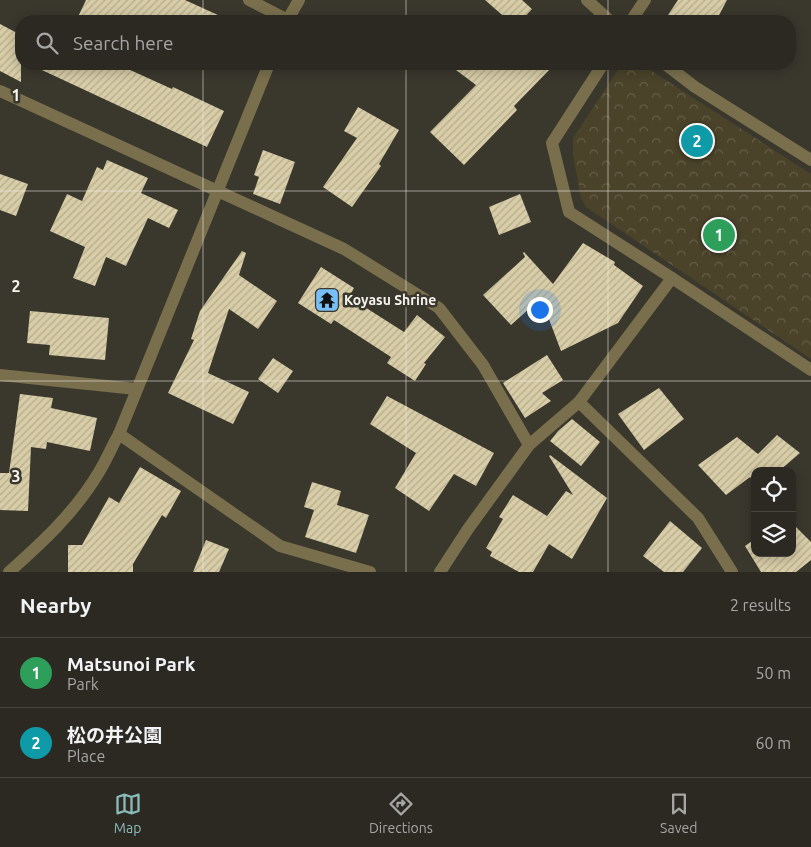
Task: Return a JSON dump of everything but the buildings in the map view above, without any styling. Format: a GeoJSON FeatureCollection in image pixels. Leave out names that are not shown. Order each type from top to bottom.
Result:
{"type":"FeatureCollection","features":[{"type":"Feature","properties":{"kind":"street"},"geometry":{"type":"LineString","coordinates":[[249,0],[276,15]]}},
{"type":"Feature","properties":{"kind":"street"},"geometry":{"type":"LineString","coordinates":[[290,15],[299,0]]}},
{"type":"Feature","properties":{"kind":"street"},"geometry":{"type":"LineString","coordinates":[[587,0],[603,15]]}},
{"type":"Feature","properties":{"kind":"street"},"geometry":{"type":"LineString","coordinates":[[635,15],[645,0]]}},
{"type":"Feature","properties":{"kind":"street"},"geometry":{"type":"LineString","coordinates":[[9,572],[42,543],[74,509],[99,472],[119,434],[266,70]]}},
{"type":"Feature","properties":{"kind":"street"},"geometry":{"type":"LineString","coordinates":[[599,70],[552,143],[569,212],[811,370]]}},
{"type":"Feature","properties":{"kind":"street"},"geometry":{"type":"LineString","coordinates":[[673,70],[811,160]]}},
{"type":"Feature","properties":{"kind":"street"},"geometry":{"type":"LineString","coordinates":[[0,91],[344,249],[439,308],[483,365],[529,445]]}},
{"type":"Feature","properties":{"kind":"street"},"geometry":{"type":"LineString","coordinates":[[440,572],[468,529],[529,445],[579,402],[672,278]]}},
{"type":"Feature","properties":{"kind":"street"},"geometry":{"type":"LineString","coordinates":[[0,375],[136,389]]}},
{"type":"Feature","properties":{"kind":"street"},"geometry":{"type":"LineString","coordinates":[[579,402],[698,518],[732,572]]}},
{"type":"Feature","properties":{"kind":"street"},"geometry":{"type":"LineString","coordinates":[[119,434],[280,546],[370,572]]}},
{"type":"Feature","properties":{"kind":"green space"},"geometry":{"type":"Polygon","coordinates":[[[618,70],[650,70],[811,174],[811,359],[586,207],[581,198],[573,155],[573,138],[618,70]]]}},
{"type":"Feature","properties":{"kind":"place","name":"松の井公園"},"geometry":{"type":"Point","coordinates":[697,141]}},
{"type":"Feature","properties":{"kind":"place","name":"Matsunoi Park"},"geometry":{"type":"Point","coordinates":[719,235]}},
{"type":"Feature","properties":{"kind":"place","name":"Koyasu Shrine"},"geometry":{"type":"Point","coordinates":[327,300]}}]}
